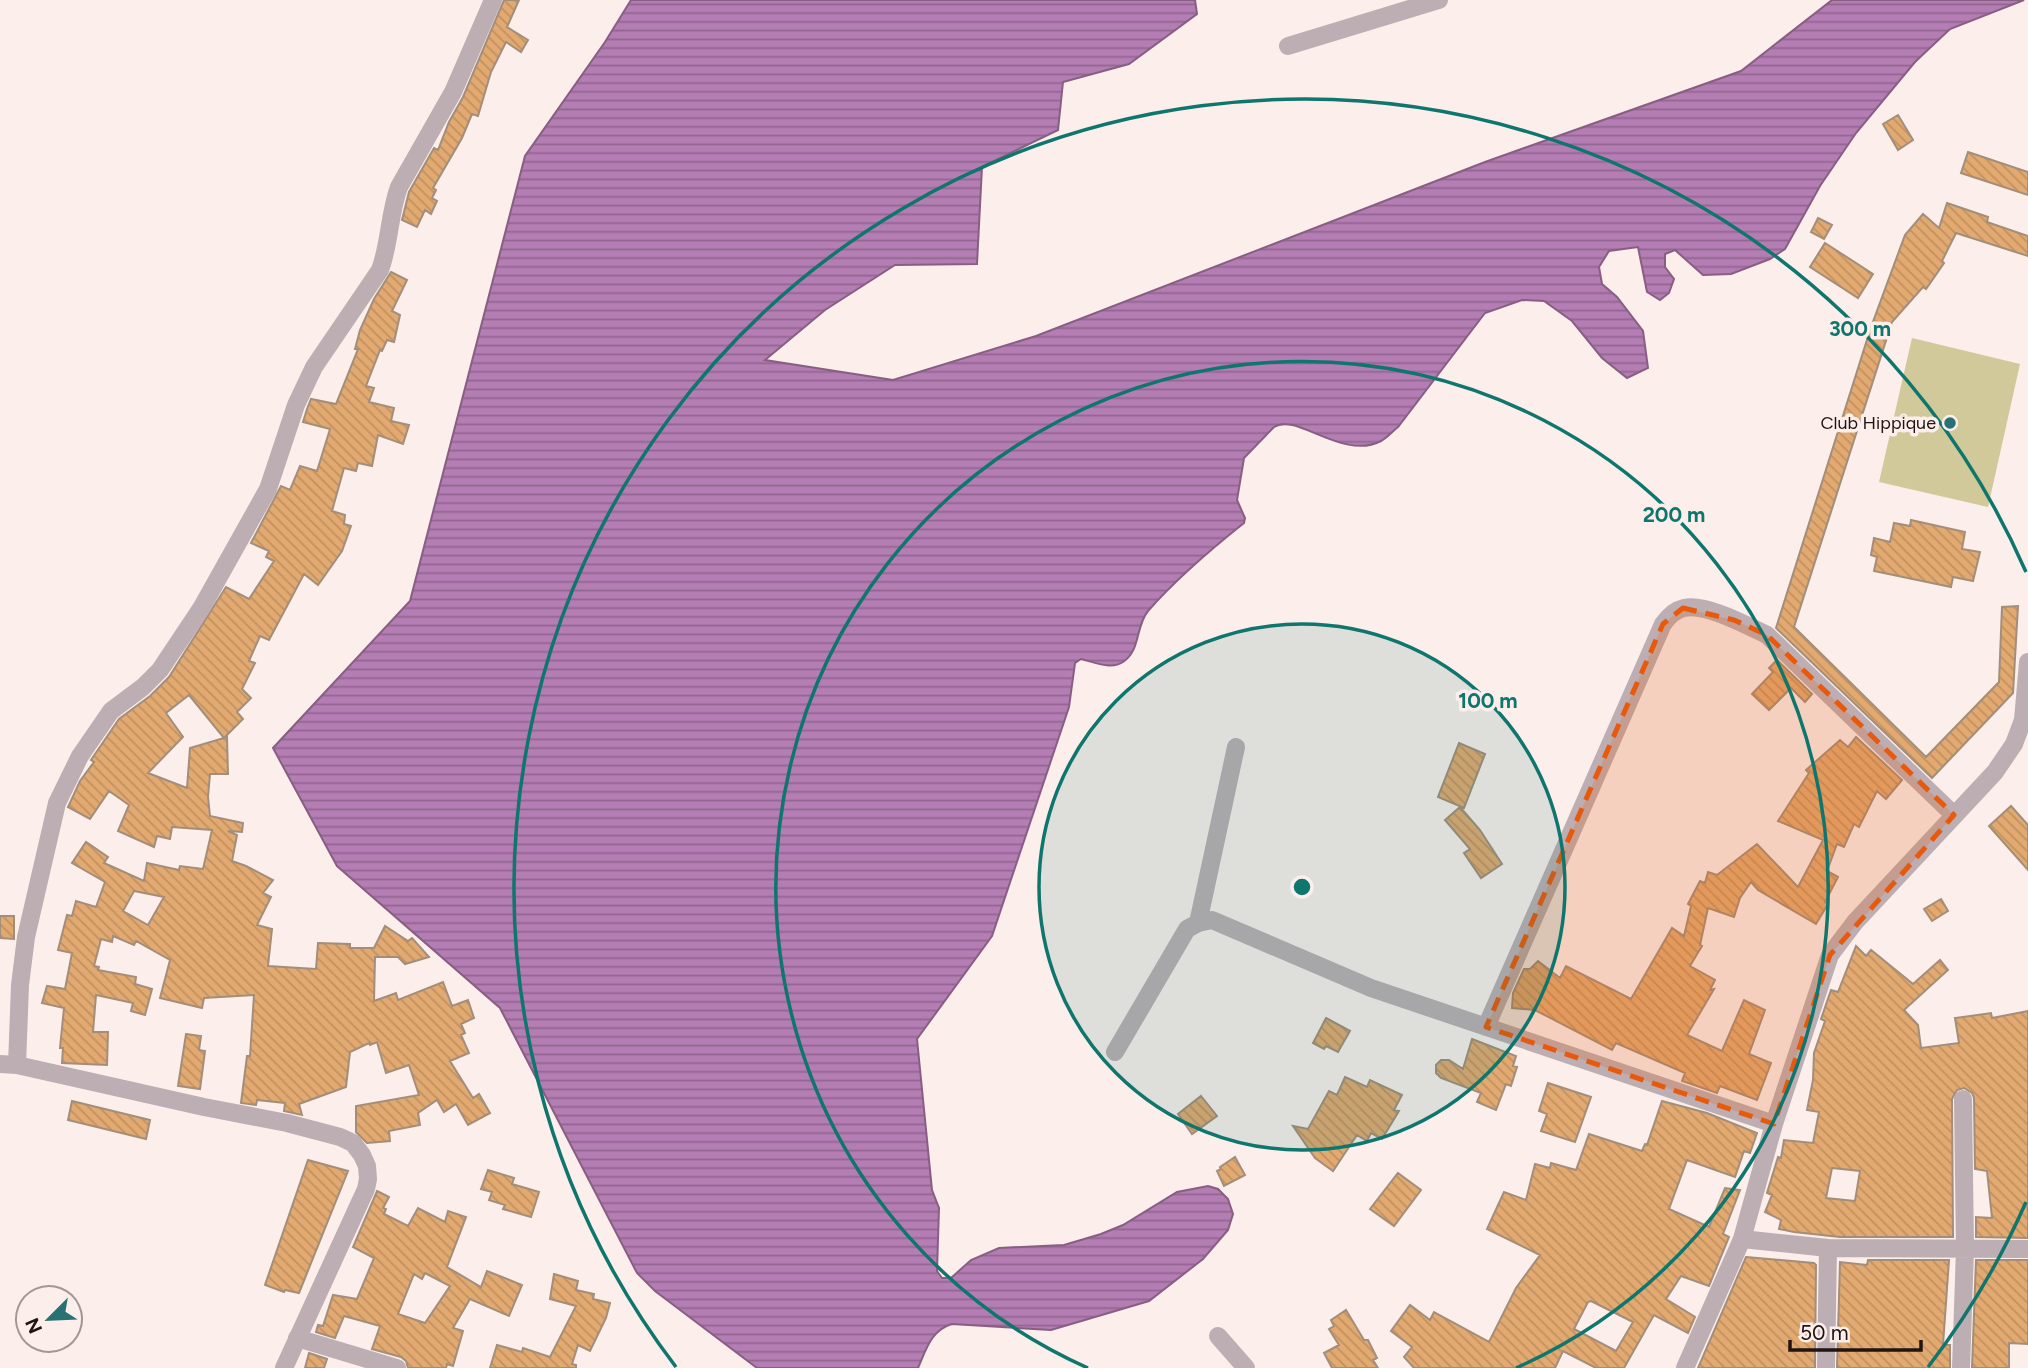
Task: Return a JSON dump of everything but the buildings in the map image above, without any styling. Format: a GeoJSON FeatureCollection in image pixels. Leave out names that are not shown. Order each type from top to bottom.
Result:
{"type":"FeatureCollection","features":[{"type":"Feature","properties":{"kind":"street"},"geometry":{"type":"LineString","coordinates":[[284,1368],[366,1189],[367,1166],[353,1143],[340,1137],[287,1123],[9,1065],[26,937],[57,803],[88,744],[111,711],[143,687],[160,670],[202,607],[242,539],[268,489],[296,405],[314,367],[380,270],[387,252],[400,187],[453,92],[494,0]]}},
{"type":"Feature","properties":{"kind":"street"},"geometry":{"type":"LineString","coordinates":[[1288,46],[1439,0]]}},
{"type":"Feature","properties":{"kind":"street"},"geometry":{"type":"LineString","coordinates":[[1486,1027],[1663,624],[1670,615],[1683,608],[1696,607],[1767,635],[1954,815]]}},
{"type":"Feature","properties":{"kind":"street"},"geometry":{"type":"LineString","coordinates":[[1685,1368],[1742,1239],[1774,1124],[1830,955],[1854,922],[1995,772],[2014,744],[2023,720],[2028,662]]}},
{"type":"Feature","properties":{"kind":"street"},"geometry":{"type":"LineString","coordinates":[[1198,923],[1236,747]]}},
{"type":"Feature","properties":{"kind":"street"},"geometry":{"type":"LineString","coordinates":[[1115,1052],[1188,929],[1198,923],[1212,920],[1371,988],[1774,1124]]}},
{"type":"Feature","properties":{"kind":"street"},"geometry":{"type":"LineString","coordinates":[[1961,1368],[1965,1249],[1963,1099]]}},
{"type":"Feature","properties":{"kind":"street"},"geometry":{"type":"LineString","coordinates":[[1742,1239],[1828,1248],[2028,1249]]}},
{"type":"Feature","properties":{"kind":"street"},"geometry":{"type":"LineString","coordinates":[[1826,1368],[1828,1248]]}},
{"type":"Feature","properties":{"kind":"street"},"geometry":{"type":"LineString","coordinates":[[1217,1336],[1246,1368]]}},
{"type":"Feature","properties":{"kind":"street"},"geometry":{"type":"LineString","coordinates":[[297,1338],[397,1368]]}},
{"type":"Feature","properties":{"kind":"highlighted area"},"geometry":{"type":"Polygon","coordinates":[[[1683,608],[1734,620],[1767,635],[1954,815],[1830,955],[1774,1124],[1486,1027],[1663,624],[1683,608]]]}},
{"type":"Feature","properties":{"kind":"shaded area"},"geometry":{"type":"Polygon","coordinates":[[[631,0],[1195,0],[1197,14],[1129,64],[1063,82],[1058,130],[982,167],[977,264],[895,265],[825,310],[765,360],[893,380],[1036,336],[1485,162],[1741,71],[1832,0],[2024,0],[1950,29],[1915,62],[1856,133],[1820,186],[1785,249],[1770,259],[1731,274],[1703,275],[1675,250],[1665,254],[1665,267],[1674,279],[1669,293],[1660,300],[1647,292],[1638,247],[1609,251],[1599,267],[1602,284],[1617,297],[1643,331],[1648,368],[1627,378],[1602,358],[1572,321],[1544,301],[1522,300],[1485,313],[1398,427],[1381,441],[1366,446],[1351,445],[1295,426],[1283,424],[1274,427],[1244,458],[1237,500],[1245,518],[1244,523],[1170,587],[1148,611],[1133,651],[1123,662],[1108,665],[1081,659],[1075,663],[1069,707],[992,936],[917,1039],[932,1190],[939,1208],[937,1271],[942,1278],[951,1278],[971,1260],[999,1248],[1064,1245],[1123,1225],[1177,1192],[1208,1186],[1218,1189],[1228,1199],[1233,1214],[1228,1230],[1203,1259],[1149,1301],[1051,1330],[952,1324],[934,1336],[918,1368],[757,1368],[655,1291],[637,1273],[500,1008],[337,866],[273,748],[410,601],[525,156],[631,0]]]}},
{"type":"Feature","properties":{"kind":"shaded area","name":"Club Hippique"},"geometry":{"type":"Polygon","coordinates":[[[1912,338],[2020,364],[1988,507],[1879,482],[1912,338]]]}},
{"type":"Feature","properties":{"kind":"place","name":"Club Hippique"},"geometry":{"type":"Point","coordinates":[1950,423]}}]}
